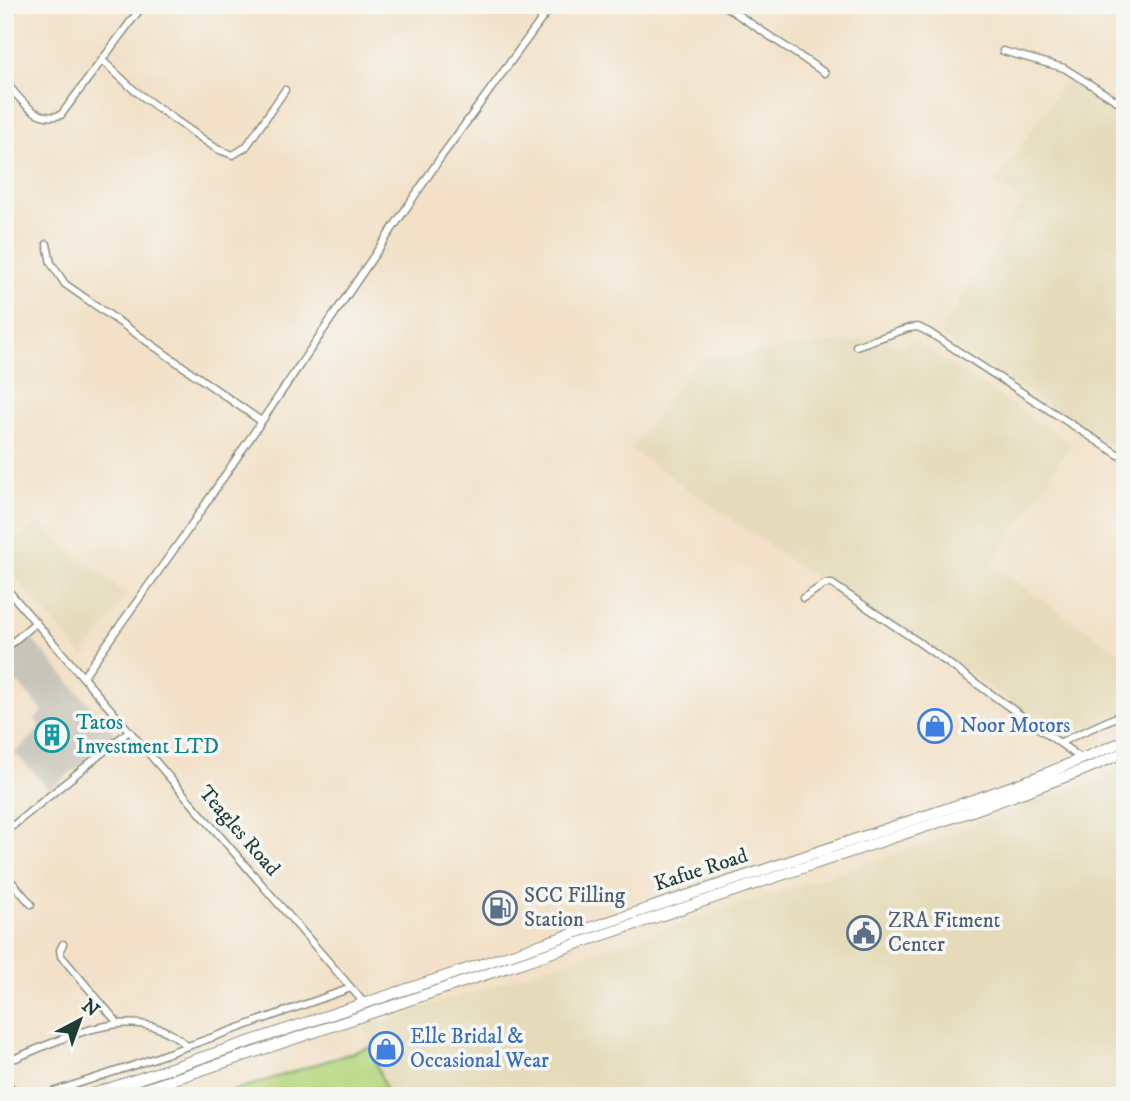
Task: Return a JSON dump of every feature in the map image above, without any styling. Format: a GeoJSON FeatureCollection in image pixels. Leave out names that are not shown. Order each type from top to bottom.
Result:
{"type":"FeatureCollection","features":[{"type":"Feature","properties":{"kind":"main road","name":"Kafue Road"},"geometry":{"type":"LineString","coordinates":[[87,1096],[979,798],[1125,741]]}},
{"type":"Feature","properties":{"kind":"main road","name":"Kafue Road"},"geometry":{"type":"LineString","coordinates":[[124,1096],[972,811],[1125,752]]}},
{"type":"Feature","properties":{"kind":"street"},"geometry":{"type":"LineString","coordinates":[[5,81],[37,114],[50,118],[61,115],[143,5]]}},
{"type":"Feature","properties":{"kind":"street"},"geometry":{"type":"LineString","coordinates":[[83,677],[183,537],[441,158],[552,5]]}},
{"type":"Feature","properties":{"kind":"street"},"geometry":{"type":"LineString","coordinates":[[723,5],[825,74]]}},
{"type":"Feature","properties":{"kind":"street"},"geometry":{"type":"LineString","coordinates":[[1003,51],[1064,68],[1125,106]]}},
{"type":"Feature","properties":{"kind":"street"},"geometry":{"type":"LineString","coordinates":[[103,61],[158,108],[217,149],[233,155],[246,147],[285,90]]}},
{"type":"Feature","properties":{"kind":"street"},"geometry":{"type":"LineString","coordinates":[[47,244],[51,263],[65,284],[261,421]]}},
{"type":"Feature","properties":{"kind":"street"},"geometry":{"type":"LineString","coordinates":[[856,346],[909,328],[918,327],[930,332],[1125,459]]}},
{"type":"Feature","properties":{"kind":"street"},"geometry":{"type":"LineString","coordinates":[[803,598],[825,584],[832,584],[1082,759]]}},
{"type":"Feature","properties":{"kind":"street","name":"Teagles Road"},"geometry":{"type":"LineString","coordinates":[[5,587],[365,1004]]}},
{"type":"Feature","properties":{"kind":"street"},"geometry":{"type":"LineString","coordinates":[[5,649],[36,622]]}},
{"type":"Feature","properties":{"kind":"street"},"geometry":{"type":"LineString","coordinates":[[1061,742],[1125,713]]}},
{"type":"Feature","properties":{"kind":"street"},"geometry":{"type":"LineString","coordinates":[[5,832],[130,731]]}},
{"type":"Feature","properties":{"kind":"street"},"geometry":{"type":"LineString","coordinates":[[5,873],[31,904]]}},
{"type":"Feature","properties":{"kind":"street"},"geometry":{"type":"LineString","coordinates":[[63,944],[61,956],[117,1022]]}},
{"type":"Feature","properties":{"kind":"street"},"geometry":{"type":"LineString","coordinates":[[40,1096],[351,988]]}},
{"type":"Feature","properties":{"kind":"street"},"geometry":{"type":"LineString","coordinates":[[16,1058],[117,1022],[154,1027],[174,1035],[187,1046]]}},
{"type":"Feature","properties":{"kind":"street"},"geometry":{"type":"LineString","coordinates":[[5,1080],[18,1096]]}},
{"type":"Feature","properties":{"kind":"shaded area"},"geometry":{"type":"Polygon","coordinates":[[[1064,83],[1080,88],[1125,117],[1125,455],[938,335],[1023,202],[995,184],[1064,83]]]}},
{"type":"Feature","properties":{"kind":"shaded area"},"geometry":{"type":"Polygon","coordinates":[[[881,337],[898,347],[914,341],[1071,443],[992,565],[1125,656],[1125,713],[1090,727],[1056,734],[909,630],[898,636],[631,449],[698,359],[881,337]]]}},
{"type":"Feature","properties":{"kind":"shaded area"},"geometry":{"type":"Polygon","coordinates":[[[38,522],[127,595],[84,658],[5,565],[5,549],[38,522]]]}},
{"type":"Feature","properties":{"kind":"shaded area","name":"Tatos Investment LTD"},"geometry":{"type":"Polygon","coordinates":[[[29,636],[118,737],[49,789],[15,753],[42,728],[35,719],[43,711],[18,683],[11,689],[5,683],[5,656],[29,636]]]}},
{"type":"Feature","properties":{"kind":"shaded area"},"geometry":{"type":"Polygon","coordinates":[[[1125,772],[1125,1096],[388,1096],[365,1027],[922,845],[1041,798],[1125,772]]]}},
{"type":"Feature","properties":{"kind":"green space"},"geometry":{"type":"Polygon","coordinates":[[[370,1047],[388,1096],[217,1096],[370,1047]]]}},
{"type":"Feature","properties":{"kind":"place","name":"Noor Motors"},"geometry":{"type":"Point","coordinates":[935,726]}},
{"type":"Feature","properties":{"kind":"place","name":"Tatos Investment LTD"},"geometry":{"type":"Point","coordinates":[52,735]}},
{"type":"Feature","properties":{"kind":"place","name":"SCC Filling Station"},"geometry":{"type":"Point","coordinates":[500,908]}},
{"type":"Feature","properties":{"kind":"place","name":"ZRA Fitment Center"},"geometry":{"type":"Point","coordinates":[864,933]}},
{"type":"Feature","properties":{"kind":"place","name":"Elle Bridal & Occasional Wear"},"geometry":{"type":"Point","coordinates":[386,1049]}}]}
